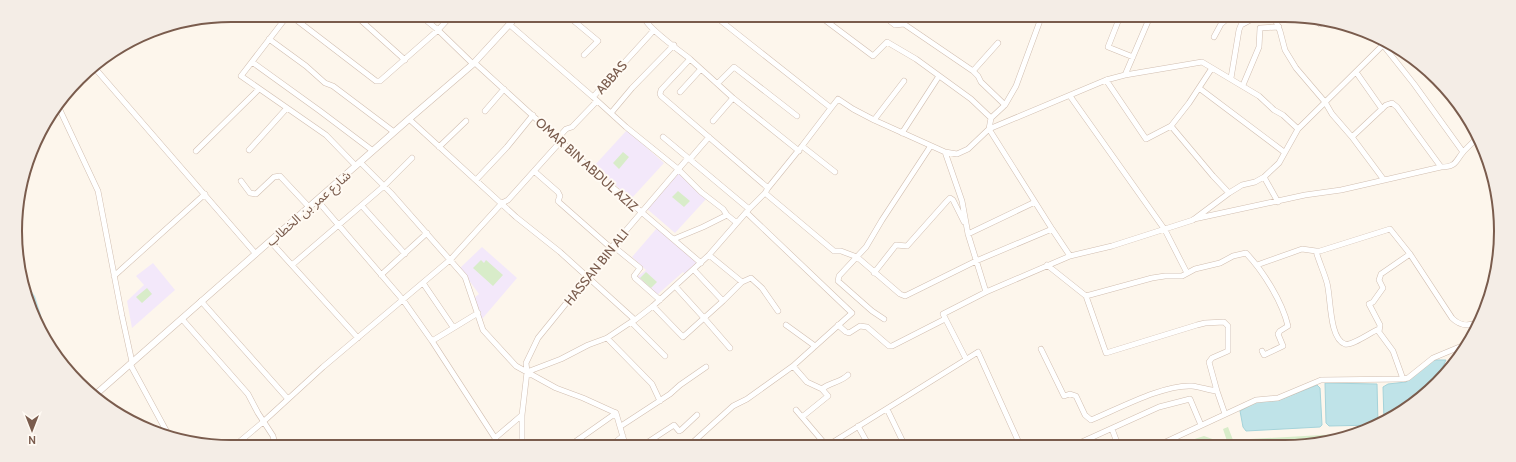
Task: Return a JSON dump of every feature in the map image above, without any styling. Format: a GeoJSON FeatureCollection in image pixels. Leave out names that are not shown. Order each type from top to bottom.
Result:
{"type":"FeatureCollection","features":[{"type":"Feature","properties":{"kind":"street"},"geometry":{"type":"LineString","coordinates":[[284,22],[268,39],[241,76],[286,109],[326,135],[384,186],[451,259],[465,277],[483,330],[516,366],[556,388],[616,413],[624,440]]}},
{"type":"Feature","properties":{"kind":"street"},"geometry":{"type":"LineString","coordinates":[[299,22],[376,81],[380,81],[405,60],[445,22]]}},
{"type":"Feature","properties":{"kind":"street"},"geometry":{"type":"LineString","coordinates":[[362,22],[405,60]]}},
{"type":"Feature","properties":{"kind":"street","name":"OMAR BIN ABDUL AZIZ"},"geometry":{"type":"LineString","coordinates":[[428,22],[559,140],[701,263]]}},
{"type":"Feature","properties":{"kind":"street","name":"شارع عمر بن الخطاب"},"geometry":{"type":"LineString","coordinates":[[99,393],[394,132],[474,64],[512,22]]}},
{"type":"Feature","properties":{"kind":"street"},"geometry":{"type":"LineString","coordinates":[[575,22],[598,41],[584,55]]}},
{"type":"Feature","properties":{"kind":"street"},"geometry":{"type":"LineString","coordinates":[[646,22],[701,68],[733,98],[800,149],[835,172]]}},
{"type":"Feature","properties":{"kind":"street"},"geometry":{"type":"LineString","coordinates":[[722,22],[831,108]]}},
{"type":"Feature","properties":{"kind":"street"},"geometry":{"type":"LineString","coordinates":[[827,22],[873,56],[887,42],[971,99],[991,118]]}},
{"type":"Feature","properties":{"kind":"street"},"geometry":{"type":"LineString","coordinates":[[891,22],[895,25],[904,24],[972,71],[978,76],[981,82],[1005,105]]}},
{"type":"Feature","properties":{"kind":"street"},"geometry":{"type":"LineString","coordinates":[[1040,22],[1016,86],[1005,105],[991,118],[989,129],[1070,256]]}},
{"type":"Feature","properties":{"kind":"street"},"geometry":{"type":"LineString","coordinates":[[1118,22],[1108,47],[1133,57]]}},
{"type":"Feature","properties":{"kind":"street"},"geometry":{"type":"LineString","coordinates":[[1125,75],[1147,22]]}},
{"type":"Feature","properties":{"kind":"street"},"geometry":{"type":"LineString","coordinates":[[1214,37],[1223,22]]}},
{"type":"Feature","properties":{"kind":"street"},"geometry":{"type":"LineString","coordinates":[[1231,78],[1239,30],[1241,25],[1246,22]]}},
{"type":"Feature","properties":{"kind":"street"},"geometry":{"type":"LineString","coordinates":[[1276,22],[1285,50],[1296,68],[1325,102],[1332,114],[1352,136],[1384,180]]}},
{"type":"Feature","properties":{"kind":"street"},"geometry":{"type":"LineString","coordinates":[[510,25],[678,169],[701,192],[723,209],[737,224]]}},
{"type":"Feature","properties":{"kind":"street"},"geometry":{"type":"LineString","coordinates":[[1242,85],[1259,47],[1260,28],[1278,27]]}},
{"type":"Feature","properties":{"kind":"street","name":"ABBAS"},"geometry":{"type":"LineString","coordinates":[[242,440],[451,259],[502,203],[508,200],[534,171],[566,129],[572,127],[654,30]]}},
{"type":"Feature","properties":{"kind":"street"},"geometry":{"type":"LineString","coordinates":[[268,39],[306,66],[325,83],[333,86],[394,132]]}},
{"type":"Feature","properties":{"kind":"street"},"geometry":{"type":"LineString","coordinates":[[972,71],[998,43]]}},
{"type":"Feature","properties":{"kind":"street"},"geometry":{"type":"LineString","coordinates":[[611,113],[632,88],[674,45]]}},
{"type":"Feature","properties":{"kind":"street"},"geometry":{"type":"LineString","coordinates":[[1193,220],[1242,185],[1255,182],[1264,177],[1278,163],[1298,129],[1382,46]]}},
{"type":"Feature","properties":{"kind":"street"},"geometry":{"type":"LineString","coordinates":[[1388,49],[1463,152]]}},
{"type":"Feature","properties":{"kind":"street"},"geometry":{"type":"LineString","coordinates":[[690,59],[665,86],[660,94],[768,188]]}},
{"type":"Feature","properties":{"kind":"street"},"geometry":{"type":"LineString","coordinates":[[252,62],[373,151]]}},
{"type":"Feature","properties":{"kind":"street"},"geometry":{"type":"LineString","coordinates":[[527,372],[561,359],[588,345],[607,338],[633,321],[660,300],[709,255],[765,193],[838,99],[874,120],[930,147],[957,154],[968,149],[989,129],[1106,80],[1125,75],[1202,62],[1259,96],[1298,129]]}},
{"type":"Feature","properties":{"kind":"street"},"geometry":{"type":"LineString","coordinates":[[718,83],[734,67],[796,116]]}},
{"type":"Feature","properties":{"kind":"street"},"geometry":{"type":"LineString","coordinates":[[680,92],[701,68]]}},
{"type":"Feature","properties":{"kind":"street"},"geometry":{"type":"LineString","coordinates":[[1106,80],[1146,139],[1171,126],[1189,103],[1212,68]]}},
{"type":"Feature","properties":{"kind":"street"},"geometry":{"type":"LineString","coordinates":[[98,70],[256,254]]}},
{"type":"Feature","properties":{"kind":"street"},"geometry":{"type":"LineString","coordinates":[[1356,72],[1382,109]]}},
{"type":"Feature","properties":{"kind":"street"},"geometry":{"type":"LineString","coordinates":[[902,133],[938,76]]}},
{"type":"Feature","properties":{"kind":"street"},"geometry":{"type":"LineString","coordinates":[[874,120],[904,81]]}},
{"type":"Feature","properties":{"kind":"street"},"geometry":{"type":"LineString","coordinates":[[1199,88],[1284,152]]}},
{"type":"Feature","properties":{"kind":"street"},"geometry":{"type":"LineString","coordinates":[[196,151],[258,89]]}},
{"type":"Feature","properties":{"kind":"street"},"geometry":{"type":"LineString","coordinates":[[485,111],[504,89]]}},
{"type":"Feature","properties":{"kind":"street"},"geometry":{"type":"LineString","coordinates":[[1070,96],[1165,230],[1187,273]]}},
{"type":"Feature","properties":{"kind":"street"},"geometry":{"type":"LineString","coordinates":[[713,121],[733,98]]}},
{"type":"Feature","properties":{"kind":"street"},"geometry":{"type":"LineString","coordinates":[[1352,136],[1382,109],[1392,103],[1397,107],[1442,167]]}},
{"type":"Feature","properties":{"kind":"street"},"geometry":{"type":"LineString","coordinates":[[249,150],[286,109]]}},
{"type":"Feature","properties":{"kind":"street"},"geometry":{"type":"LineString","coordinates":[[60,111],[98,191],[131,363],[166,430]]}},
{"type":"Feature","properties":{"kind":"street"},"geometry":{"type":"LineString","coordinates":[[476,180],[507,147],[533,115]]}},
{"type":"Feature","properties":{"kind":"street"},"geometry":{"type":"LineString","coordinates":[[409,119],[587,277],[633,321],[665,356]]}},
{"type":"Feature","properties":{"kind":"street"},"geometry":{"type":"LineString","coordinates":[[439,147],[466,122]]}},
{"type":"Feature","properties":{"kind":"street"},"geometry":{"type":"LineString","coordinates":[[1171,126],[1229,193]]}},
{"type":"Feature","properties":{"kind":"street"},"geometry":{"type":"LineString","coordinates":[[663,137],[689,158],[748,211],[852,313],[793,366],[747,399],[733,406],[695,440]]}},
{"type":"Feature","properties":{"kind":"street","name":"HASSAN BIN ALI"},"geometry":{"type":"LineString","coordinates":[[521,440],[522,415],[527,372],[526,363],[538,338],[678,169],[709,137]]}},
{"type":"Feature","properties":{"kind":"street"},"geometry":{"type":"LineString","coordinates":[[966,359],[943,314],[986,292],[1047,265],[1070,256],[1112,246],[1193,220],[1230,210],[1278,202],[1305,195],[1341,190],[1442,167],[1449,167],[1456,164],[1463,152],[1473,142]]}},
{"type":"Feature","properties":{"kind":"street"},"geometry":{"type":"LineString","coordinates":[[884,319],[872,311],[838,281],[839,276],[866,247],[930,147]]}},
{"type":"Feature","properties":{"kind":"street"},"geometry":{"type":"LineString","coordinates":[[945,152],[962,201],[968,234],[986,292]]}},
{"type":"Feature","properties":{"kind":"street"},"geometry":{"type":"LineString","coordinates":[[292,265],[362,206],[412,158]]}},
{"type":"Feature","properties":{"kind":"street"},"geometry":{"type":"LineString","coordinates":[[534,171],[558,192],[560,196],[558,201],[560,203],[612,247],[640,268],[634,276],[635,278],[660,300]]}},
{"type":"Feature","properties":{"kind":"street"},"geometry":{"type":"LineString","coordinates":[[241,181],[250,193],[256,194],[274,177],[280,176],[309,207]]}},
{"type":"Feature","properties":{"kind":"street"},"geometry":{"type":"LineString","coordinates":[[1264,177],[1278,202]]}},
{"type":"Feature","properties":{"kind":"street"},"geometry":{"type":"LineString","coordinates":[[765,193],[834,250],[857,257],[874,273],[900,294],[905,296],[976,261],[1052,229]]}},
{"type":"Feature","properties":{"kind":"street"},"geometry":{"type":"LineString","coordinates":[[114,276],[205,194]]}},
{"type":"Feature","properties":{"kind":"street"},"geometry":{"type":"LineString","coordinates":[[874,273],[896,245],[907,246],[946,200],[950,198],[953,200],[966,224]]}},
{"type":"Feature","properties":{"kind":"street"},"geometry":{"type":"LineString","coordinates":[[317,200],[403,300],[432,340],[495,438],[522,415]]}},
{"type":"Feature","properties":{"kind":"street"},"geometry":{"type":"LineString","coordinates":[[968,234],[1035,202]]}},
{"type":"Feature","properties":{"kind":"street"},"geometry":{"type":"LineString","coordinates":[[362,206],[405,254]]}},
{"type":"Feature","properties":{"kind":"street"},"geometry":{"type":"LineString","coordinates":[[674,239],[727,215]]}},
{"type":"Feature","properties":{"kind":"street"},"geometry":{"type":"LineString","coordinates":[[1257,265],[1302,249],[1316,251],[1390,229],[1410,254],[1427,282],[1456,323],[1463,326],[1471,325]]}},
{"type":"Feature","properties":{"kind":"street"},"geometry":{"type":"LineString","coordinates":[[381,275],[427,233]]}},
{"type":"Feature","properties":{"kind":"street"},"geometry":{"type":"LineString","coordinates":[[270,241],[358,338]]}},
{"type":"Feature","properties":{"kind":"street"},"geometry":{"type":"LineString","coordinates":[[1316,251],[1327,284],[1333,324],[1338,338],[1345,344],[1351,344],[1379,329]]}},
{"type":"Feature","properties":{"kind":"street"},"geometry":{"type":"LineString","coordinates":[[1086,296],[1152,278],[1182,276],[1195,269],[1220,263],[1233,256],[1246,253],[1257,265],[1280,304],[1288,326],[1278,334],[1283,346],[1264,355],[1262,351]]}},
{"type":"Feature","properties":{"kind":"street"},"geometry":{"type":"LineString","coordinates":[[1403,379],[1393,351],[1379,332],[1380,325],[1369,304],[1373,302],[1383,288],[1379,280],[1381,274],[1410,254]]}},
{"type":"Feature","properties":{"kind":"street"},"geometry":{"type":"LineString","coordinates":[[709,255],[742,282]]}},
{"type":"Feature","properties":{"kind":"street"},"geometry":{"type":"LineString","coordinates":[[1047,265],[1086,296],[1106,353],[1197,325],[1224,322],[1228,326],[1228,351],[1212,358],[1209,362],[1225,414]]}},
{"type":"Feature","properties":{"kind":"street"},"geometry":{"type":"LineString","coordinates":[[694,270],[723,301]]}},
{"type":"Feature","properties":{"kind":"street"},"geometry":{"type":"LineString","coordinates":[[653,306],[682,338],[742,282],[751,278],[762,288],[778,312]]}},
{"type":"Feature","properties":{"kind":"street"},"geometry":{"type":"LineString","coordinates":[[423,283],[453,327]]}},
{"type":"Feature","properties":{"kind":"street"},"geometry":{"type":"LineString","coordinates":[[675,286],[730,348]]}},
{"type":"Feature","properties":{"kind":"street"},"geometry":{"type":"LineString","coordinates":[[201,301],[288,399]]}},
{"type":"Feature","properties":{"kind":"street"},"geometry":{"type":"LineString","coordinates":[[432,340],[478,313]]}},
{"type":"Feature","properties":{"kind":"street"},"geometry":{"type":"LineString","coordinates":[[182,319],[248,394],[274,440]]}},
{"type":"Feature","properties":{"kind":"street"},"geometry":{"type":"LineString","coordinates":[[838,325],[849,333],[860,326],[867,327],[889,346],[892,346],[945,319]]}},
{"type":"Feature","properties":{"kind":"street"},"geometry":{"type":"LineString","coordinates":[[786,325],[815,346]]}},
{"type":"Feature","properties":{"kind":"street"},"geometry":{"type":"LineString","coordinates":[[607,338],[652,384],[660,400]]}},
{"type":"Feature","properties":{"kind":"street"},"geometry":{"type":"LineString","coordinates":[[1170,440],[1256,400],[1278,398],[1321,380],[1408,378],[1432,358],[1459,347]]}},
{"type":"Feature","properties":{"kind":"street"},"geometry":{"type":"LineString","coordinates":[[1041,349],[1064,396],[1070,394],[1076,396],[1085,416],[1091,420],[1155,393],[1174,388],[1192,386],[1217,391]]}},
{"type":"Feature","properties":{"kind":"street"},"geometry":{"type":"LineString","coordinates":[[836,440],[978,352],[1018,440]]}},
{"type":"Feature","properties":{"kind":"street"},"geometry":{"type":"LineString","coordinates":[[793,366],[807,382],[822,389],[828,396],[802,417]]}},
{"type":"Feature","properties":{"kind":"street"},"geometry":{"type":"LineString","coordinates":[[621,426],[670,394],[680,385],[706,367]]}},
{"type":"Feature","properties":{"kind":"street"},"geometry":{"type":"LineString","coordinates":[[822,389],[829,383],[843,380],[848,375]]}},
{"type":"Feature","properties":{"kind":"street"},"geometry":{"type":"LineString","coordinates":[[1087,440],[1159,407],[1190,399],[1201,425]]}},
{"type":"Feature","properties":{"kind":"street"},"geometry":{"type":"LineString","coordinates":[[887,409],[902,440]]}},
{"type":"Feature","properties":{"kind":"street"},"geometry":{"type":"LineString","coordinates":[[796,410],[822,440]]}},
{"type":"Feature","properties":{"kind":"street"},"geometry":{"type":"LineString","coordinates":[[578,440],[616,413]]}},
{"type":"Feature","properties":{"kind":"street"},"geometry":{"type":"LineString","coordinates":[[651,440],[674,425],[679,431],[681,430],[697,415]]}},
{"type":"Feature","properties":{"kind":"street"},"geometry":{"type":"LineString","coordinates":[[858,426],[866,440]]}},
{"type":"Feature","properties":{"kind":"street"},"geometry":{"type":"LineString","coordinates":[[1112,429],[1116,440]]}},
{"type":"Feature","properties":{"kind":"street"},"geometry":{"type":"LineString","coordinates":[[618,440],[623,436]]}},
{"type":"Feature","properties":{"kind":"shaded area"},"geometry":{"type":"Polygon","coordinates":[[[627,130],[664,163],[631,199],[594,166],[627,130]]]}},
{"type":"Feature","properties":{"kind":"shaded area"},"geometry":{"type":"Polygon","coordinates":[[[677,172],[707,198],[675,233],[646,208],[677,172]]]}},
{"type":"Feature","properties":{"kind":"shaded area"},"geometry":{"type":"Polygon","coordinates":[[[657,228],[697,263],[686,275],[683,272],[657,295],[637,277],[646,270],[632,257],[657,228]]]}},
{"type":"Feature","properties":{"kind":"shaded area"},"geometry":{"type":"Polygon","coordinates":[[[482,247],[517,278],[482,319],[474,298],[479,294],[460,268],[482,247]]]}},
{"type":"Feature","properties":{"kind":"shaded area"},"geometry":{"type":"Polygon","coordinates":[[[153,263],[175,290],[132,328],[127,301],[144,285],[136,276],[153,263]]]}},
{"type":"Feature","properties":{"kind":"green space"},"geometry":{"type":"Polygon","coordinates":[[[623,152],[629,157],[619,169],[613,163],[623,152]]]}},
{"type":"Feature","properties":{"kind":"green space"},"geometry":{"type":"Polygon","coordinates":[[[678,191],[690,201],[684,207],[672,197],[678,191]]]}},
{"type":"Feature","properties":{"kind":"green space"},"geometry":{"type":"Polygon","coordinates":[[[481,260],[484,263],[486,260],[503,275],[493,286],[473,268],[481,260]]]}},
{"type":"Feature","properties":{"kind":"green space"},"geometry":{"type":"Polygon","coordinates":[[[646,272],[657,282],[651,288],[640,278],[646,272]]]}},
{"type":"Feature","properties":{"kind":"green space"},"geometry":{"type":"Polygon","coordinates":[[[147,288],[152,294],[142,303],[136,297],[147,288]]]}},
{"type":"Feature","properties":{"kind":"green space"},"geometry":{"type":"Polygon","coordinates":[[[1228,427],[1233,440],[1227,440],[1223,429],[1228,427]]]}},
{"type":"Feature","properties":{"kind":"green space"},"geometry":{"type":"Polygon","coordinates":[[[1333,434],[1299,440],[1233,440],[1333,434]]]}},
{"type":"Feature","properties":{"kind":"green space"},"geometry":{"type":"Polygon","coordinates":[[[1204,436],[1215,440],[1192,440],[1204,436]]]}},
{"type":"Feature","properties":{"kind":"water"},"geometry":{"type":"Polygon","coordinates":[[[1432,360],[1446,360],[1441,370],[1423,388],[1401,405],[1384,415],[1383,387],[1388,384],[1406,382],[1432,360]]]}},
{"type":"Feature","properties":{"kind":"water"},"geometry":{"type":"Polygon","coordinates":[[[1325,383],[1377,384],[1378,418],[1362,425],[1329,426],[1326,423],[1325,383]]]}},
{"type":"Feature","properties":{"kind":"water"},"geometry":{"type":"Polygon","coordinates":[[[1317,385],[1320,388],[1322,425],[1320,427],[1246,431],[1243,427],[1240,411],[1256,402],[1279,400],[1317,385]]]}}]}
